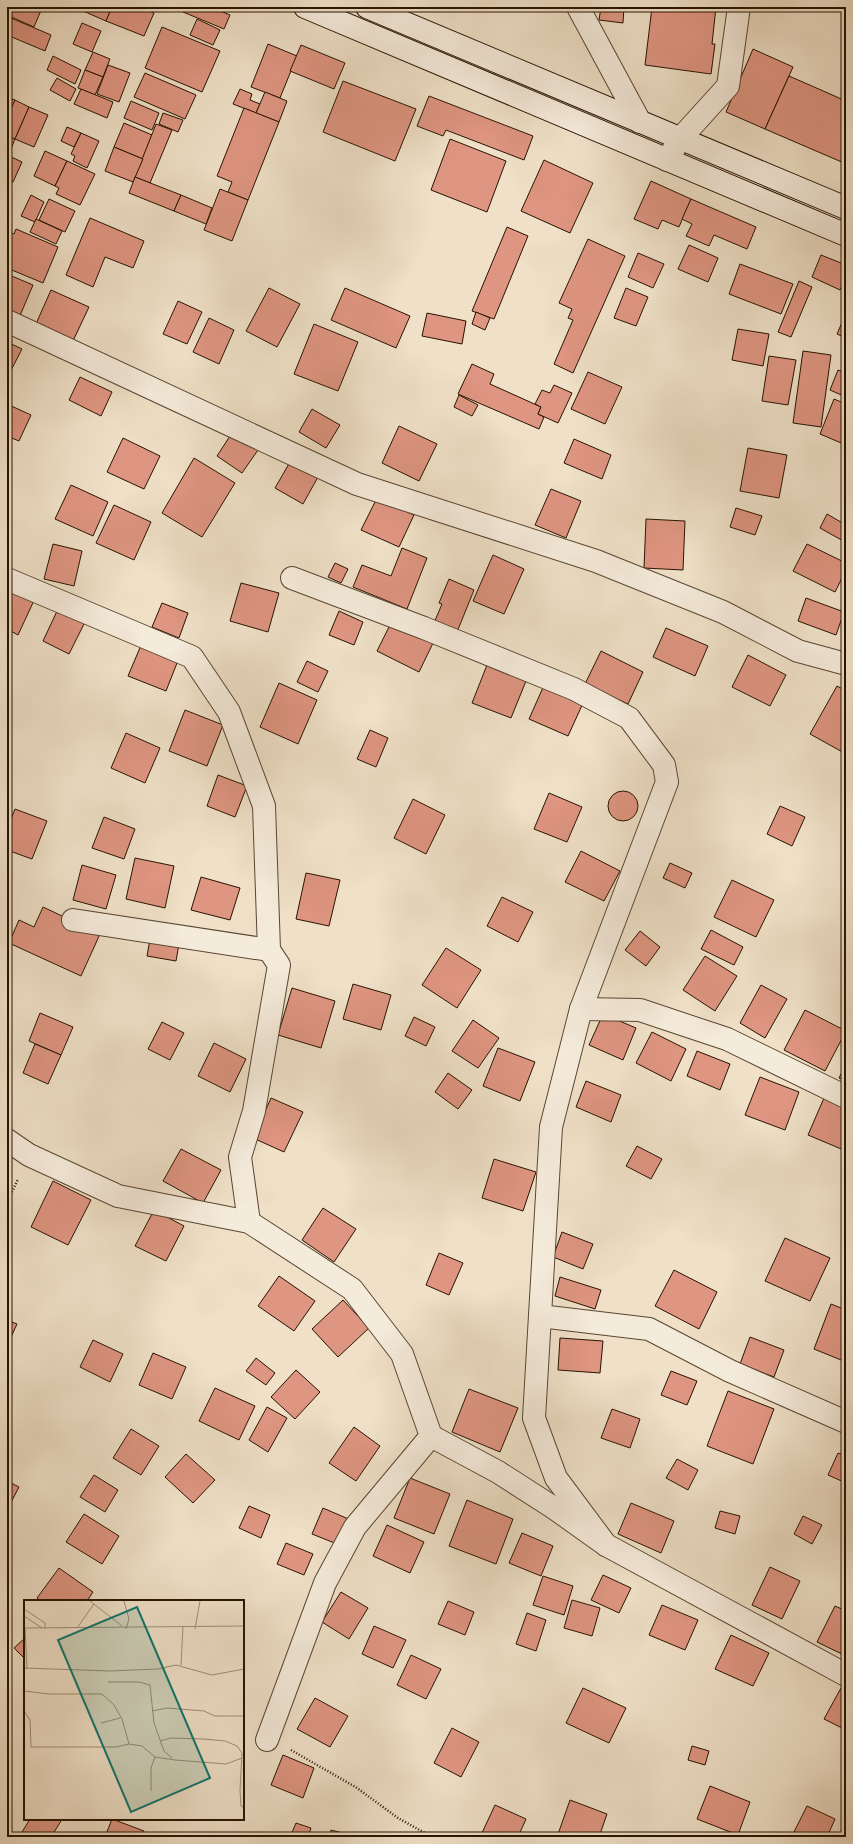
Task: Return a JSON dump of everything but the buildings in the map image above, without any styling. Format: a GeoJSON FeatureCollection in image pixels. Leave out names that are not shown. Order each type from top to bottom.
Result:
{"type":"FeatureCollection","features":[{"type":"Feature","properties":{"kind":"street"},"geometry":{"type":"LineString","coordinates":[[305,7],[351,16],[667,160],[846,235]]}},
{"type":"Feature","properties":{"kind":"street"},"geometry":{"type":"LineString","coordinates":[[367,7],[846,208]]}},
{"type":"Feature","properties":{"kind":"street"},"geometry":{"type":"LineString","coordinates":[[578,7],[640,122]]}},
{"type":"Feature","properties":{"kind":"street"},"geometry":{"type":"LineString","coordinates":[[667,160],[680,138],[728,86],[739,7]]}},
{"type":"Feature","properties":{"kind":"street"},"geometry":{"type":"LineString","coordinates":[[7,321],[357,484],[596,561],[723,612],[798,651],[846,664]]}},
{"type":"Feature","properties":{"kind":"street"},"geometry":{"type":"LineString","coordinates":[[292,578],[424,628],[574,689],[629,718],[664,765],[667,782],[580,1009],[551,1127],[534,1418],[556,1478],[606,1545]]}},
{"type":"Feature","properties":{"kind":"street"},"geometry":{"type":"LineString","coordinates":[[7,579],[192,657],[229,712],[264,806],[269,950],[279,965],[254,1111],[240,1157],[249,1222]]}},
{"type":"Feature","properties":{"kind":"street"},"geometry":{"type":"LineString","coordinates":[[73,920],[269,950]]}},
{"type":"Feature","properties":{"kind":"street"},"geometry":{"type":"LineString","coordinates":[[580,1009],[640,1010],[727,1039],[846,1097]]}},
{"type":"Feature","properties":{"kind":"street"},"geometry":{"type":"LineString","coordinates":[[7,1140],[28,1155],[118,1196],[249,1222],[352,1289],[402,1354],[431,1436],[498,1472],[554,1508],[606,1545],[846,1675]]}},
{"type":"Feature","properties":{"kind":"street"},"geometry":{"type":"LineString","coordinates":[[540,1316],[649,1328],[730,1371],[846,1422]]}},
{"type":"Feature","properties":{"kind":"street"},"geometry":{"type":"LineString","coordinates":[[266,1740],[325,1583],[355,1527],[431,1436]]}},
{"type":"Feature","properties":{"kind":"path"},"geometry":{"type":"LineString","coordinates":[[266,1740],[290,1749],[357,1788],[398,1818],[432,1837]]}}]}
